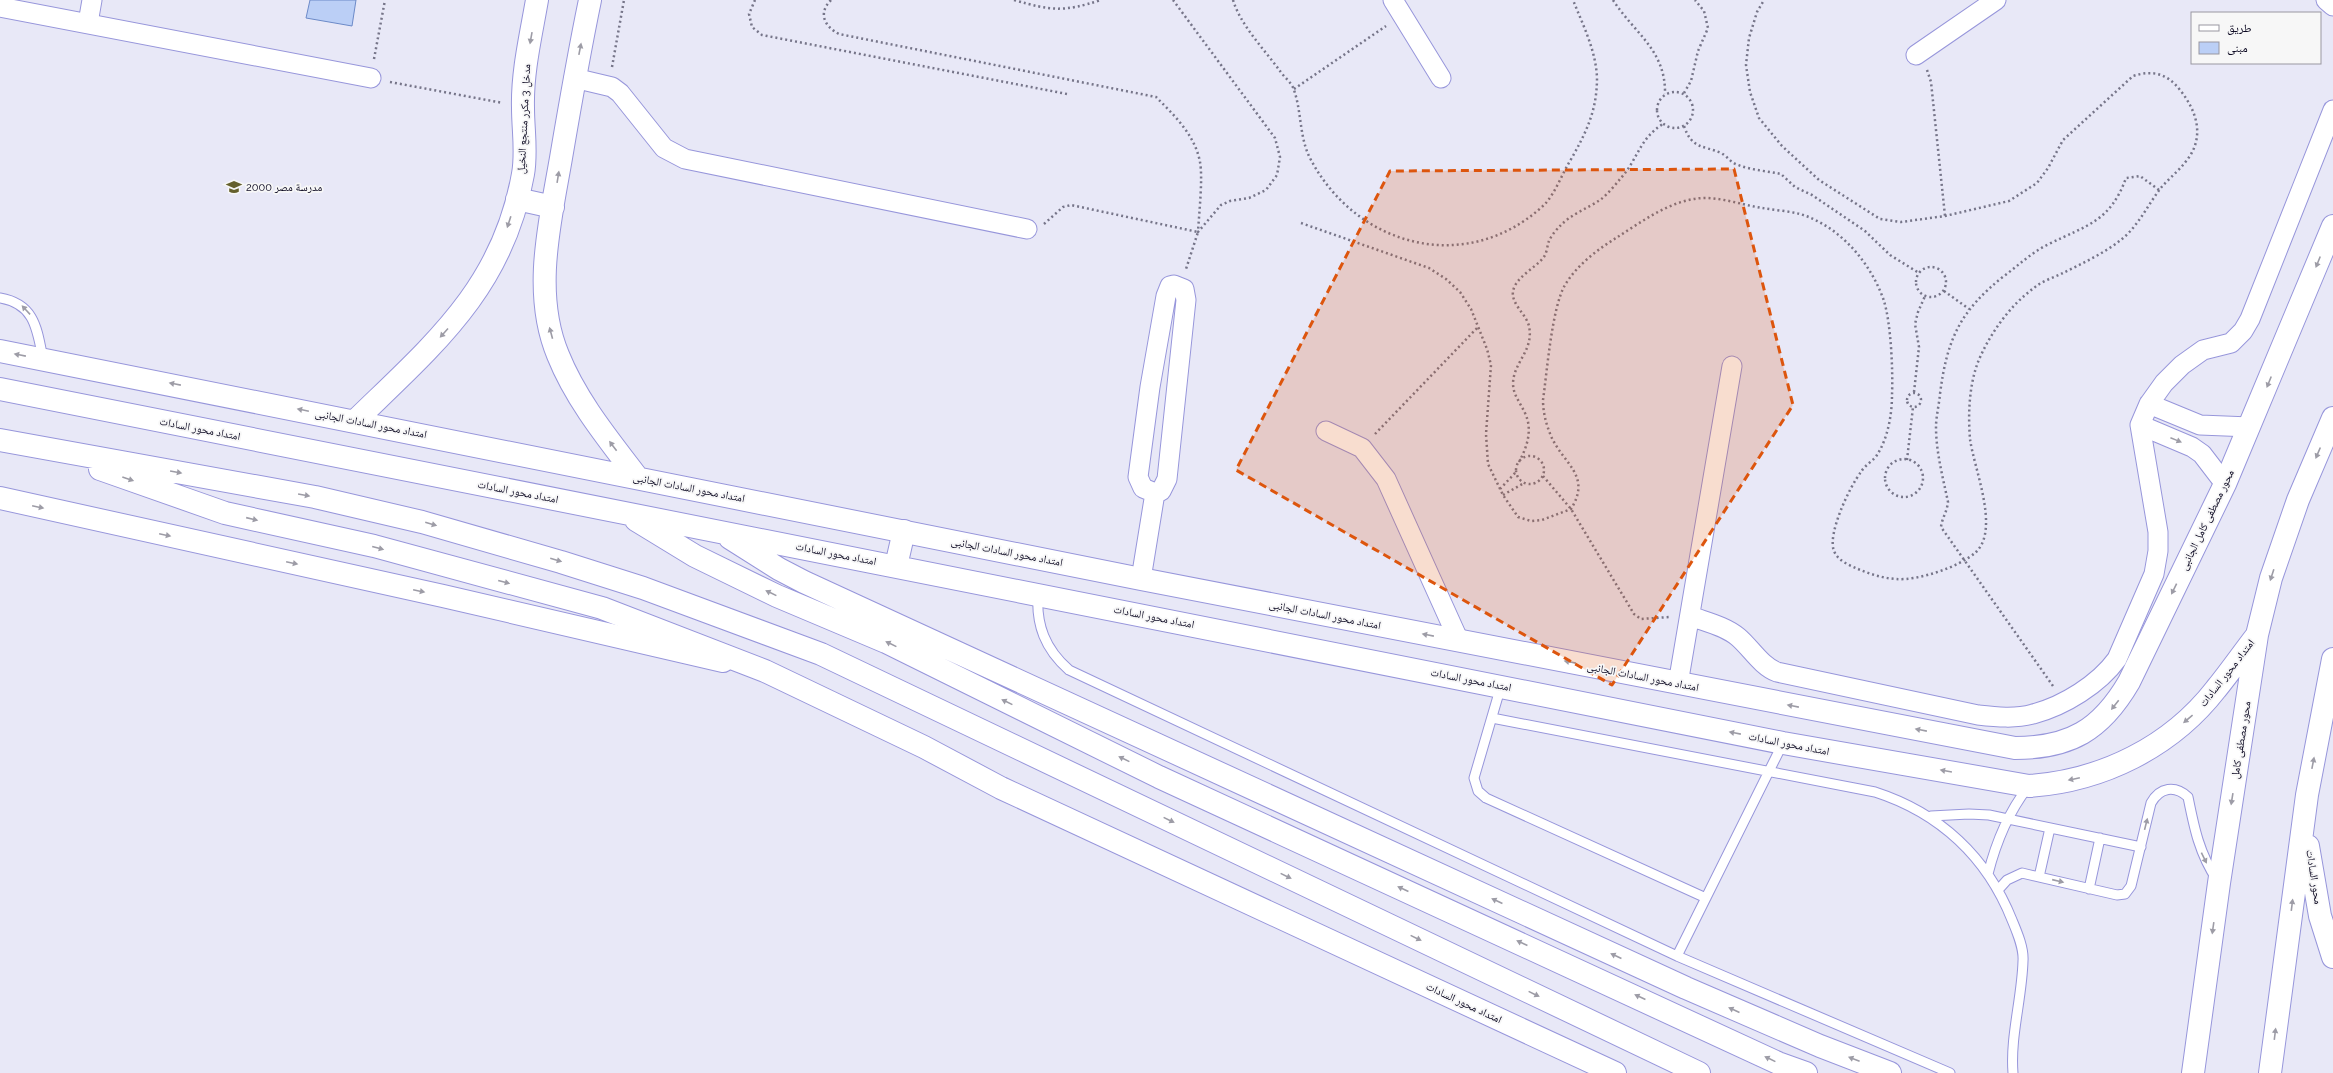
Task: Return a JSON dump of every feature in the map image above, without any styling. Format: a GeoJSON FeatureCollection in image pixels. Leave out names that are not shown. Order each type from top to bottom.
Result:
{"type":"FeatureCollection","features":[{"type":"Feature","properties":{"kind":"main road","name":"مدخل 3 مكرر منتجع النخيل"},"geometry":{"type":"LineString","coordinates":[[355,421],[439,338],[475,294],[492,267],[517,199],[523,174],[525,145],[523,107],[528,50],[537,0]]}},
{"type":"Feature","properties":{"kind":"main road"},"geometry":{"type":"LineString","coordinates":[[590,0],[574,78],[553,207],[544,284],[545,306],[558,356],[589,411],[637,477]]}},
{"type":"Feature","properties":{"kind":"main road"},"geometry":{"type":"LineString","coordinates":[[517,199],[553,207]]}},
{"type":"Feature","properties":{"kind":"main road","name":"محور مصطفى كامل الجانبى"},"geometry":{"type":"LineString","coordinates":[[2014,748],[2038,748],[2061,743],[2082,734],[2101,720],[2117,703],[2225,484],[2333,226]]}},
{"type":"Feature","properties":{"kind":"main road","name":"امتداد محور السادات الجانبى"},"geometry":{"type":"LineString","coordinates":[[0,351],[637,477],[1141,579],[2014,748]]}},
{"type":"Feature","properties":{"kind":"main road","name":"امتداد محور السادات"},"geometry":{"type":"LineString","coordinates":[[0,389],[1783,743],[2029,786],[2081,778],[2113,767],[2142,753],[2170,735],[2195,714],[2217,689],[2256,635]]}},
{"type":"Feature","properties":{"kind":"main road","name":"محور مصطفى كامل"},"geometry":{"type":"LineString","coordinates":[[2193,1073],[2219,883],[2256,635],[2271,578],[2288,528],[2333,418]]}},
{"type":"Feature","properties":{"kind":"main road","name":"امتداد محور السادات"},"geometry":{"type":"LineString","coordinates":[[0,440],[315,497],[422,522],[561,562],[642,588],[821,654],[1699,1073]]}},
{"type":"Feature","properties":{"kind":"main road","name":"امتداد محور السادات"},"geometry":{"type":"LineString","coordinates":[[38,448],[225,513],[374,546],[602,608],[765,671],[924,747],[1001,788],[1615,1073]]}},
{"type":"Feature","properties":{"kind":"main road"},"geometry":{"type":"LineString","coordinates":[[0,498],[443,596],[615,638],[765,671]]}},
{"type":"Feature","properties":{"kind":"main road"},"geometry":{"type":"LineString","coordinates":[[623,512],[702,560],[777,596],[886,642],[1159,777],[1657,1005],[1778,1063],[1806,1073]]}},
{"type":"Feature","properties":{"kind":"main road"},"geometry":{"type":"LineString","coordinates":[[896,566],[904,531]]}},
{"type":"Feature","properties":{"kind":"main road"},"geometry":{"type":"LineString","coordinates":[[722,532],[756,555],[804,582],[1686,988],[1820,1046],[1890,1073]]}},
{"type":"Feature","properties":{"kind":"main road"},"geometry":{"type":"LineString","coordinates":[[2270,1073],[2307,795],[2333,659]]}},
{"type":"Feature","properties":{"kind":"main road","name":"محور السادات"},"geometry":{"type":"LineString","coordinates":[[2307,795],[2307,826],[2314,887],[2320,916],[2333,957]]}},
{"type":"Feature","properties":{"kind":"street"},"geometry":{"type":"LineString","coordinates":[[88,23],[92,0]]}},
{"type":"Feature","properties":{"kind":"street"},"geometry":{"type":"LineString","coordinates":[[1916,56],[1996,0]]}},
{"type":"Feature","properties":{"kind":"street"},"geometry":{"type":"LineString","coordinates":[[2326,0],[2333,6]]}},
{"type":"Feature","properties":{"kind":"street"},"geometry":{"type":"LineString","coordinates":[[0,7],[371,78]]}},
{"type":"Feature","properties":{"kind":"street"},"geometry":{"type":"LineString","coordinates":[[1398,7],[1441,78]]}},
{"type":"Feature","properties":{"kind":"street"},"geometry":{"type":"LineString","coordinates":[[574,78],[612,87],[620,93],[664,148],[685,159],[1027,229]]}},
{"type":"Feature","properties":{"kind":"street"},"geometry":{"type":"LineString","coordinates":[[1690,616],[1738,636],[1771,670],[1784,674],[1995,717],[2033,714],[2064,702],[2093,683],[2109,670],[2117,659],[2154,574],[2158,532],[2140,425],[2149,404],[2164,383],[2182,365],[2203,350],[2231,343],[2243,331],[2250,319],[2333,110]]}},
{"type":"Feature","properties":{"kind":"street"},"geometry":{"type":"LineString","coordinates":[[1170,286],[1180,286],[1184,289],[1186,300],[1167,479],[1161,491],[1155,493],[1143,488],[1138,477],[1150,387],[1166,296],[1170,286]]}},
{"type":"Feature","properties":{"kind":"street"},"geometry":{"type":"LineString","coordinates":[[1678,684],[1732,366]]}},
{"type":"Feature","properties":{"kind":"street"},"geometry":{"type":"LineString","coordinates":[[2149,404],[2200,425],[2250,427]]}},
{"type":"Feature","properties":{"kind":"street"},"geometry":{"type":"LineString","coordinates":[[2140,425],[2192,447],[2202,454],[2225,484]]}},
{"type":"Feature","properties":{"kind":"street"},"geometry":{"type":"LineString","coordinates":[[1326,431],[1362,448],[1376,464],[1394,493],[1459,641]]}},
{"type":"Feature","properties":{"kind":"street"},"geometry":{"type":"LineString","coordinates":[[1141,579],[1155,493]]}},
{"type":"Feature","properties":{"kind":"lane"},"geometry":{"type":"LineString","coordinates":[[0,298],[15,302],[26,308],[38,332],[43,359]]}},
{"type":"Feature","properties":{"kind":"lane"},"geometry":{"type":"LineString","coordinates":[[1038,594],[1038,615],[1042,634],[1056,658],[1069,670],[1677,956],[1950,1073]]}},
{"type":"Feature","properties":{"kind":"lane"},"geometry":{"type":"LineString","coordinates":[[1501,686],[1474,778],[1475,785],[1482,795],[1706,898]]}},
{"type":"Feature","properties":{"kind":"lane"},"geometry":{"type":"LineString","coordinates":[[1492,718],[1876,792],[1913,806],[1931,816],[1963,843],[1988,874],[1998,890],[2014,924],[2024,959],[2014,1046],[2013,1073]]}},
{"type":"Feature","properties":{"kind":"lane"},"geometry":{"type":"LineString","coordinates":[[1677,956],[1783,743]]}},
{"type":"Feature","properties":{"kind":"lane"},"geometry":{"type":"LineString","coordinates":[[1988,874],[1995,849],[2007,819],[2029,786]]}},
{"type":"Feature","properties":{"kind":"lane"},"geometry":{"type":"LineString","coordinates":[[1998,890],[2014,875],[2022,873],[2117,895],[2128,892],[2131,886],[2154,797],[2164,790],[2177,789],[2188,797],[2196,840],[2202,855],[2219,883]]}},
{"type":"Feature","properties":{"kind":"lane"},"geometry":{"type":"LineString","coordinates":[[1931,816],[1969,814],[2007,819],[2141,847]]}},
{"type":"Feature","properties":{"kind":"lane"},"geometry":{"type":"LineString","coordinates":[[2039,877],[2050,828]]}},
{"type":"Feature","properties":{"kind":"lane"},"geometry":{"type":"LineString","coordinates":[[2089,889],[2100,838]]}},
{"type":"Feature","properties":{"kind":"path"},"geometry":{"type":"LineString","coordinates":[[385,0],[371,78],[523,107]]}},
{"type":"Feature","properties":{"kind":"path"},"geometry":{"type":"LineString","coordinates":[[620,93],[619,84],[611,68],[624,0]]}},
{"type":"Feature","properties":{"kind":"path"},"geometry":{"type":"LineString","coordinates":[[755,0],[749,14],[752,26],[762,35],[1067,94]]}},
{"type":"Feature","properties":{"kind":"path"},"geometry":{"type":"LineString","coordinates":[[831,0],[825,6],[823,18],[828,28],[839,34],[1156,97],[1174,115],[1190,136],[1200,162],[1198,232],[1180,286]]}},
{"type":"Feature","properties":{"kind":"path"},"geometry":{"type":"LineString","coordinates":[[1014,0],[1043,8],[1074,9],[1101,0]]}},
{"type":"Feature","properties":{"kind":"path"},"geometry":{"type":"LineString","coordinates":[[1173,0],[1275,138],[1280,156],[1277,175],[1266,190],[1249,198],[1230,201],[1221,205],[1198,232]]}},
{"type":"Feature","properties":{"kind":"path"},"geometry":{"type":"LineString","coordinates":[[1233,0],[1243,22],[1294,89],[1301,133],[1311,159],[1333,191],[1362,218],[1390,236],[1416,243],[1444,246],[1472,243],[1499,234],[1524,221],[1545,203],[1588,129],[1595,104],[1597,77],[1593,51],[1573,0]]}},
{"type":"Feature","properties":{"kind":"path"},"geometry":{"type":"LineString","coordinates":[[1613,0],[1646,40],[1659,60],[1663,71],[1665,94]]}},
{"type":"Feature","properties":{"kind":"path"},"geometry":{"type":"LineString","coordinates":[[1684,93],[1691,81],[1698,51],[1708,28],[1708,19],[1704,11],[1695,0]]}},
{"type":"Feature","properties":{"kind":"path"},"geometry":{"type":"LineString","coordinates":[[1301,223],[1430,268],[1446,279],[1460,292],[1471,309],[1492,365],[1486,434],[1488,464],[1500,490],[1518,516],[1531,521],[1542,520],[1571,509],[1578,496],[1579,482],[1576,473],[1551,437],[1543,413],[1543,400],[1558,302],[1565,285],[1584,262],[1602,247],[1659,211],[1688,200],[1707,198],[1802,214],[1824,225],[1844,239],[1861,257],[1884,301],[1888,325],[1892,396],[1886,435],[1876,455],[1861,471],[1847,496],[1832,542],[1835,555],[1847,564],[1872,575],[1900,580],[1937,572],[1963,560],[1976,552],[1984,541],[1987,526],[1981,489],[1974,462],[1969,409],[1976,371],[1988,343],[2017,302],[2036,285],[2066,271],[2124,238],[2159,190],[2188,159],[2198,140],[2197,122],[2191,103],[2173,81],[2160,74],[2146,72],[2132,76],[2063,140],[2048,168],[2037,183],[2009,202],[1945,216],[1901,222],[1880,219],[1819,180],[1782,146],[1759,118],[1750,92],[1746,65],[1749,38],[1757,12],[1764,0]]}},
{"type":"Feature","properties":{"kind":"path"},"geometry":{"type":"LineString","coordinates":[[1294,89],[1398,7]]}},
{"type":"Feature","properties":{"kind":"path"},"geometry":{"type":"LineString","coordinates":[[1916,56],[1924,63],[1931,82],[1945,216]]}},
{"type":"Feature","properties":{"kind":"path"},"geometry":{"type":"LineString","coordinates":[[1671,91],[1684,93],[1690,98],[1693,106],[1693,114],[1684,126],[1673,128],[1663,124],[1658,116],[1656,108],[1659,100],[1671,91]]}},
{"type":"Feature","properties":{"kind":"path"},"geometry":{"type":"LineString","coordinates":[[1500,490],[1516,472],[1519,462],[1527,447],[1529,430],[1526,414],[1517,400],[1513,389],[1513,377],[1517,366],[1526,354],[1530,340],[1528,326],[1514,301],[1513,291],[1518,281],[1545,256],[1550,239],[1561,225],[1602,199],[1623,176],[1644,139],[1663,124]]}},
{"type":"Feature","properties":{"kind":"path"},"geometry":{"type":"LineString","coordinates":[[1684,126],[1687,135],[1694,143],[1702,148],[1714,150],[1739,166],[1780,174],[1786,177],[1795,186],[1812,195],[1865,230],[1890,255],[1919,273]]}},
{"type":"Feature","properties":{"kind":"path"},"geometry":{"type":"LineString","coordinates":[[2064,702],[1941,527],[1941,521],[1947,511],[1948,502],[1936,427],[1943,366],[1952,337],[1969,309],[1987,290],[2026,259],[2048,244],[2098,220],[2111,209],[2120,195],[2126,178],[2140,176],[2159,190]]}},
{"type":"Feature","properties":{"kind":"path"},"geometry":{"type":"LineString","coordinates":[[1027,229],[1040,228],[1056,212],[1063,207],[1071,205],[1198,232]]}},
{"type":"Feature","properties":{"kind":"path"},"geometry":{"type":"LineString","coordinates":[[1931,267],[1943,272],[1946,278],[1944,291],[1939,296],[1926,296],[1917,286],[1916,279],[1919,273],[1924,268],[1931,267]]}},
{"type":"Feature","properties":{"kind":"path"},"geometry":{"type":"LineString","coordinates":[[1944,291],[1969,309]]}},
{"type":"Feature","properties":{"kind":"path"},"geometry":{"type":"LineString","coordinates":[[1914,407],[1907,400],[1908,396],[1914,392],[1919,347],[1915,324],[1918,312],[1926,296]]}},
{"type":"Feature","properties":{"kind":"path"},"geometry":{"type":"LineString","coordinates":[[1362,448],[1478,327]]}},
{"type":"Feature","properties":{"kind":"path"},"geometry":{"type":"LineString","coordinates":[[1914,392],[1918,393],[1921,400],[1918,406],[1914,407]]}},
{"type":"Feature","properties":{"kind":"path"},"geometry":{"type":"LineString","coordinates":[[1907,460],[1914,407]]}},
{"type":"Feature","properties":{"kind":"path"},"geometry":{"type":"LineString","coordinates":[[1516,472],[1518,479],[1524,483],[1531,484],[1538,482],[1543,476],[1543,465],[1535,457],[1523,458],[1519,462]]}},
{"type":"Feature","properties":{"kind":"path"},"geometry":{"type":"LineString","coordinates":[[1902,458],[1907,460],[1916,462],[1924,477],[1920,490],[1906,498],[1892,494],[1884,480],[1889,464],[1902,458]]}},
{"type":"Feature","properties":{"kind":"path"},"geometry":{"type":"LineString","coordinates":[[1543,476],[1571,509],[1634,614],[1641,619],[1690,616]]}},
{"type":"Feature","properties":{"kind":"path"},"geometry":{"type":"LineString","coordinates":[[1503,495],[1524,483]]}},
{"type":"Feature","properties":{"kind":"highlighted area"},"geometry":{"type":"Polygon","coordinates":[[[1734,169],[1793,405],[1612,685],[1236,470],[1390,171],[1734,169]]]}},
{"type":"Feature","properties":{"kind":"building"},"geometry":{"type":"Polygon","coordinates":[[[310,0],[356,0],[352,26],[306,18],[310,0]]]}},
{"type":"Feature","properties":{"kind":"place","name":"مدرسة مصر 2000"},"geometry":{"type":"Point","coordinates":[234,187]}}]}
